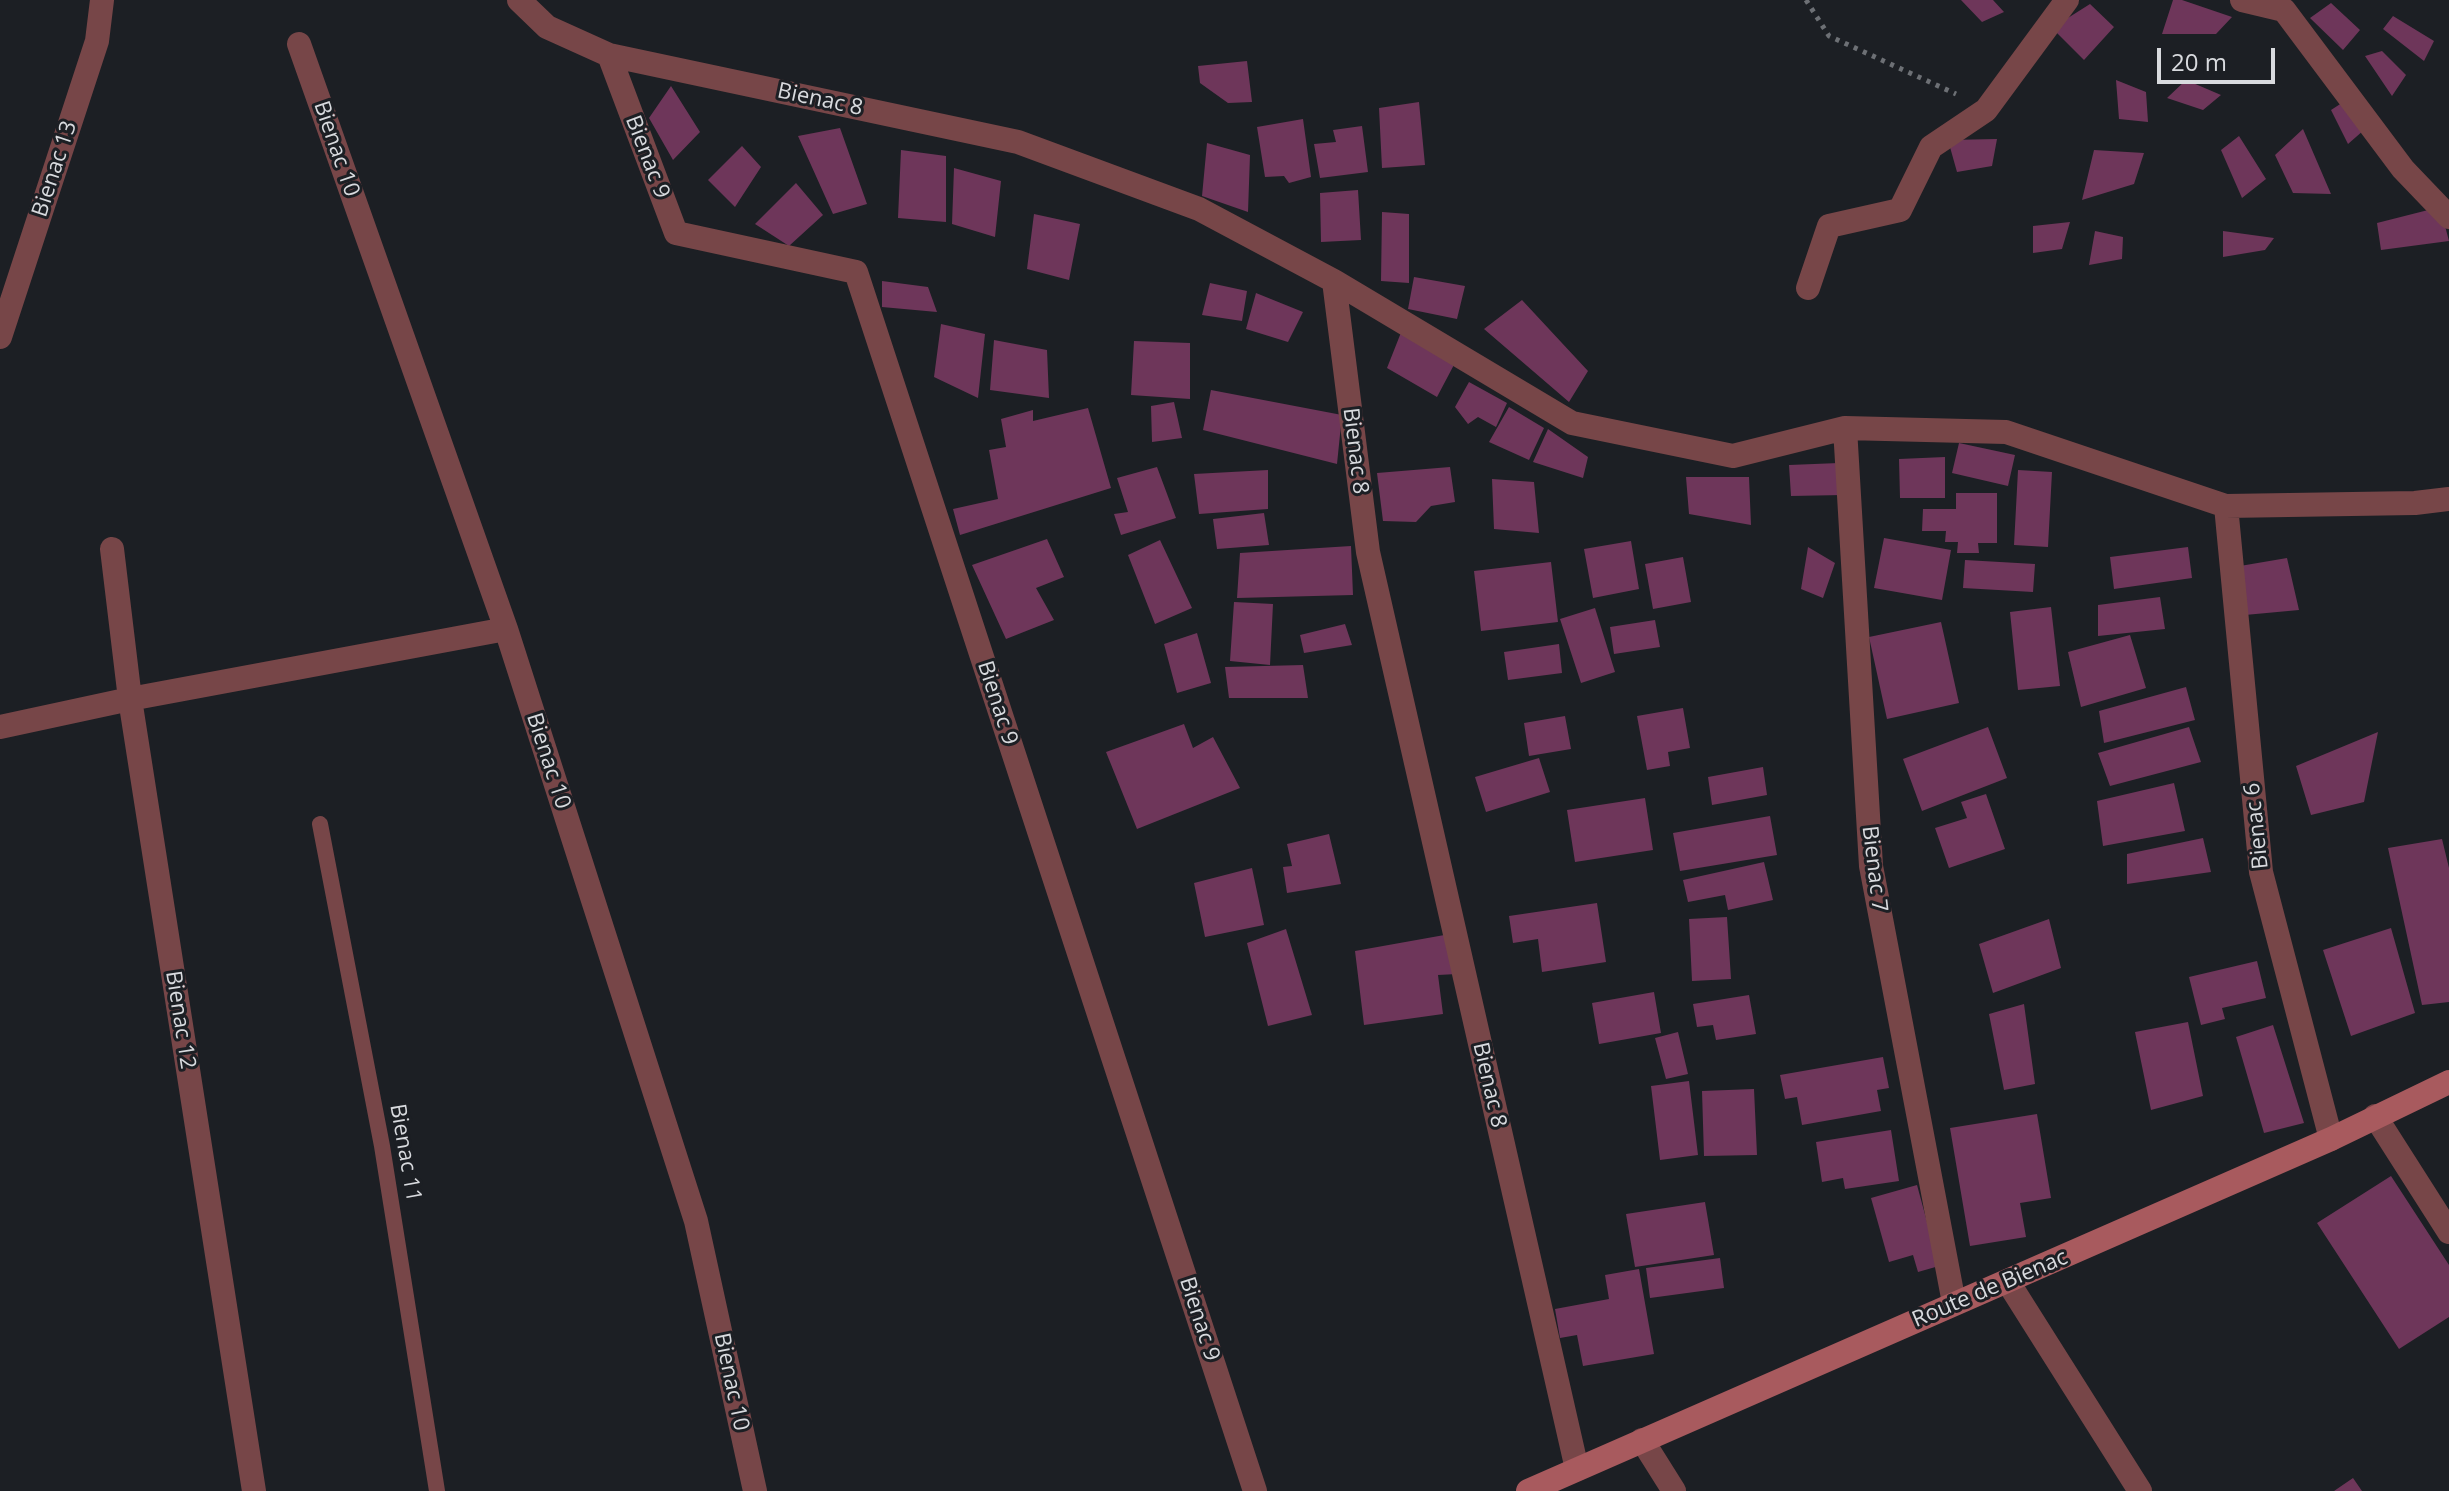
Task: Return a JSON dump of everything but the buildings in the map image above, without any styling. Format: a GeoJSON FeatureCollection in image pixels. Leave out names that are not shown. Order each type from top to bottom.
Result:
{"type":"FeatureCollection","features":[{"type":"Feature","properties":{"kind":"main road","name":"Route de Bienac"},"geometry":{"type":"LineString","coordinates":[[1528,1491],[2331,1139],[2449,1082]]}},
{"type":"Feature","properties":{"kind":"street","name":"Bienac 13"},"geometry":{"type":"LineString","coordinates":[[0,337],[97,41],[102,0]]}},
{"type":"Feature","properties":{"kind":"street","name":"Bienac 8"},"geometry":{"type":"LineString","coordinates":[[519,0],[547,27],[609,55],[1018,142],[1199,209],[1334,281],[1368,552],[1577,1469]]}},
{"type":"Feature","properties":{"kind":"street"},"geometry":{"type":"LineString","coordinates":[[1808,288],[1829,226],[1900,210],[1931,147],[1986,110],[2067,0]]}},
{"type":"Feature","properties":{"kind":"street"},"geometry":{"type":"LineString","coordinates":[[2242,0],[2284,10],[2403,169],[2449,217]]}},
{"type":"Feature","properties":{"kind":"street","name":"Bienac 10"},"geometry":{"type":"LineString","coordinates":[[299,44],[506,629],[696,1221],[755,1491]]}},
{"type":"Feature","properties":{"kind":"street","name":"Bienac 9"},"geometry":{"type":"LineString","coordinates":[[609,55],[676,233],[856,272],[1255,1491]]}},
{"type":"Feature","properties":{"kind":"street"},"geometry":{"type":"LineString","coordinates":[[1334,281],[1572,423],[1733,456],[1845,428],[2006,432],[2226,506],[2415,503],[2449,499]]}},
{"type":"Feature","properties":{"kind":"street","name":"Bienac 7"},"geometry":{"type":"LineString","coordinates":[[1845,428],[1871,866],[1954,1303]]}},
{"type":"Feature","properties":{"kind":"street","name":"Bienac 6"},"geometry":{"type":"LineString","coordinates":[[2226,506],[2261,872],[2331,1139]]}},
{"type":"Feature","properties":{"kind":"street","name":"Bienac 12"},"geometry":{"type":"LineString","coordinates":[[112,549],[130,699],[254,1491]]}},
{"type":"Feature","properties":{"kind":"street"},"geometry":{"type":"LineString","coordinates":[[0,727],[130,699],[506,629]]}},
{"type":"Feature","properties":{"kind":"street"},"geometry":{"type":"LineString","coordinates":[[2375,1116],[2449,1232]]}},
{"type":"Feature","properties":{"kind":"street"},"geometry":{"type":"LineString","coordinates":[[2008,1282],[2140,1491]]}},
{"type":"Feature","properties":{"kind":"street"},"geometry":{"type":"LineString","coordinates":[[1642,1440],[1674,1491]]}},
{"type":"Feature","properties":{"kind":"lane","name":"Bienac 11"},"geometry":{"type":"LineString","coordinates":[[320,824],[382,1146],[437,1491]]}},
{"type":"Feature","properties":{"kind":"path"},"geometry":{"type":"LineString","coordinates":[[1806,0],[1829,36],[1937,84],[1986,110]]}}]}
